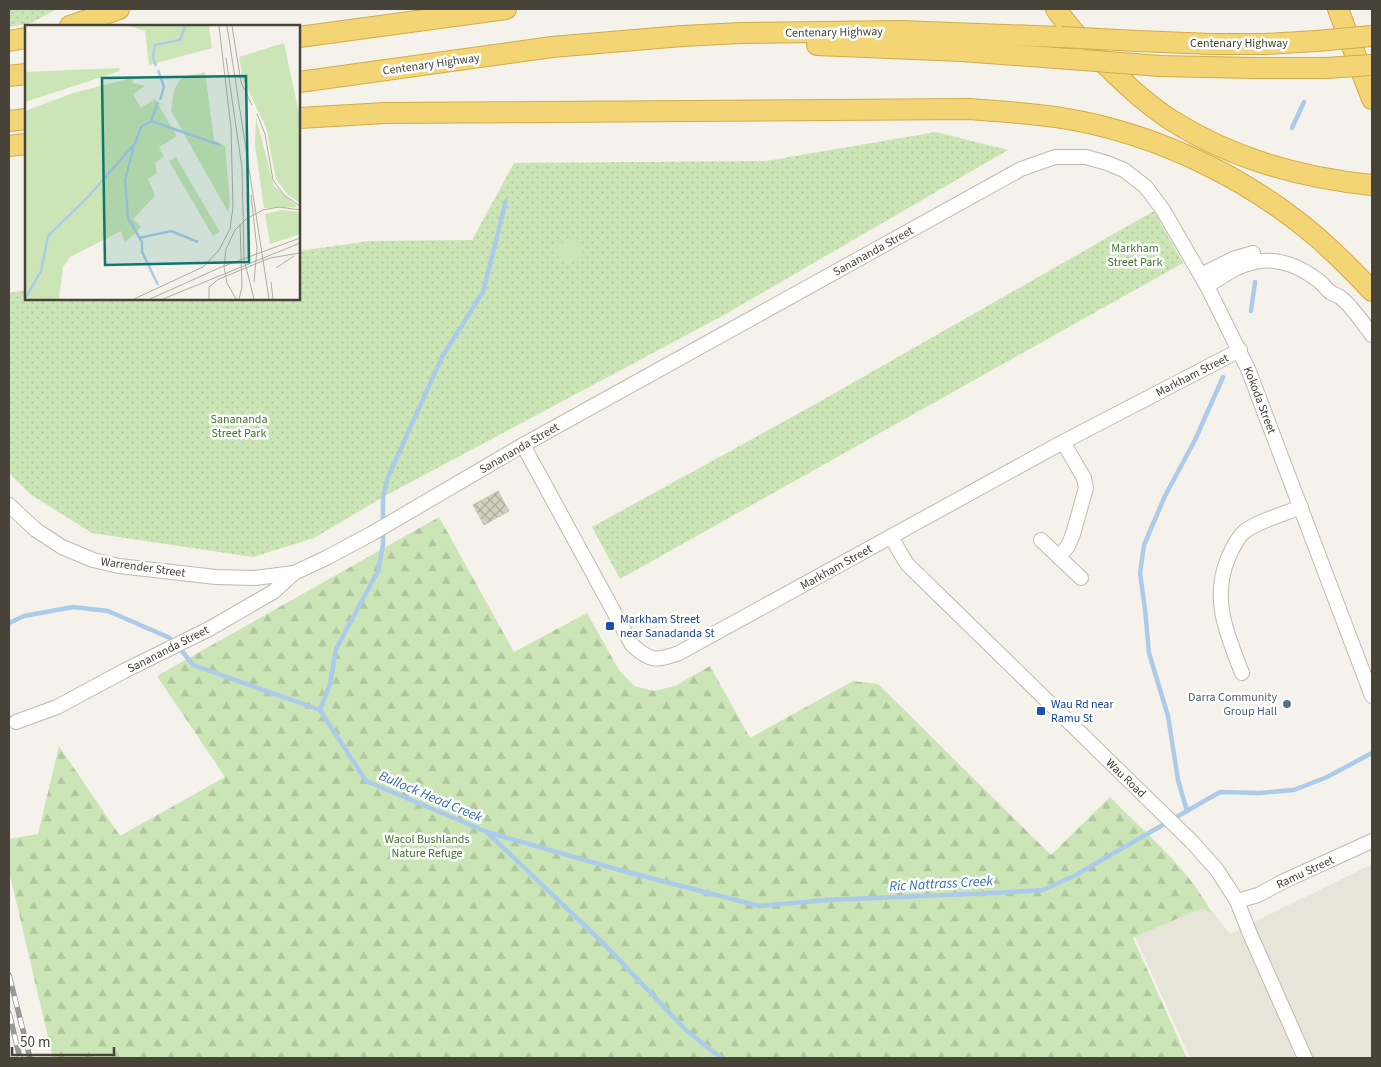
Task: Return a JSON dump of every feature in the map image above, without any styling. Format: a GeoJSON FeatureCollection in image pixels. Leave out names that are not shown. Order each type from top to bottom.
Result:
{"type":"FeatureCollection","features":[{"type":"Feature","properties":{"kind":"highway"},"geometry":{"type":"LineString","coordinates":[[73,25],[119,9]]}},
{"type":"Feature","properties":{"kind":"highway"},"geometry":{"type":"LineString","coordinates":[[300,37],[506,9]]}},
{"type":"Feature","properties":{"kind":"highway"},"geometry":{"type":"LineString","coordinates":[[1056,9],[1090,50],[1124,83],[1145,101],[1192,132],[1249,158],[1279,168],[1305,175],[1372,185]]}},
{"type":"Feature","properties":{"kind":"highway"},"geometry":{"type":"LineString","coordinates":[[1338,9],[1372,99]]}},
{"type":"Feature","properties":{"kind":"highway","name":"Centenary Highway"},"geometry":{"type":"LineString","coordinates":[[300,82],[560,46],[682,36],[785,32],[900,31],[1211,44],[1265,44],[1372,36]]}},
{"type":"Feature","properties":{"kind":"highway"},"geometry":{"type":"LineString","coordinates":[[785,32],[811,44],[962,51],[1160,66],[1326,68],[1372,65]]}},
{"type":"Feature","properties":{"kind":"highway"},"geometry":{"type":"LineString","coordinates":[[9,41],[25,38]]}},
{"type":"Feature","properties":{"kind":"highway"},"geometry":{"type":"LineString","coordinates":[[9,76],[25,74]]}},
{"type":"Feature","properties":{"kind":"highway"},"geometry":{"type":"LineString","coordinates":[[300,118],[385,113],[970,109],[1067,118],[1100,125],[1167,147],[1239,182],[1268,200],[1318,238],[1372,291]]}},
{"type":"Feature","properties":{"kind":"highway"},"geometry":{"type":"LineString","coordinates":[[9,121],[25,119]]}},
{"type":"Feature","properties":{"kind":"highway"},"geometry":{"type":"LineString","coordinates":[[9,146],[25,144]]}},
{"type":"Feature","properties":{"kind":"street","name":"Kokoda Street"},"geometry":{"type":"LineString","coordinates":[[1021,169],[1055,157],[1086,157],[1107,163],[1124,170],[1146,187],[1163,210],[1204,281],[1240,350],[1372,696]]}},
{"type":"Feature","properties":{"kind":"street","name":"Sanananda Street"},"geometry":{"type":"LineString","coordinates":[[16,722],[57,707],[209,629],[273,592],[294,573],[371,534],[523,445],[1021,169]]}},
{"type":"Feature","properties":{"kind":"street"},"geometry":{"type":"LineString","coordinates":[[1204,281],[1254,262],[1272,261],[1286,264],[1298,268],[1315,278],[1330,292],[1340,296],[1372,335]]}},
{"type":"Feature","properties":{"kind":"street","name":"Markham Street"},"geometry":{"type":"LineString","coordinates":[[523,445],[632,645],[644,656],[660,660],[679,653],[1063,442],[1240,350]]}},
{"type":"Feature","properties":{"kind":"street"},"geometry":{"type":"LineString","coordinates":[[1059,557],[1068,546],[1073,534],[1086,488],[1084,478],[1063,442]]}},
{"type":"Feature","properties":{"kind":"street","name":"Warrender Street"},"geometry":{"type":"LineString","coordinates":[[9,505],[36,530],[55,543],[93,560],[119,566],[216,577],[255,578],[294,573]]}},
{"type":"Feature","properties":{"kind":"street"},"geometry":{"type":"LineString","coordinates":[[1242,673],[1224,624],[1220,598],[1224,569],[1232,550],[1244,532],[1257,524],[1301,507]]}},
{"type":"Feature","properties":{"kind":"street","name":"Wau Road"},"geometry":{"type":"LineString","coordinates":[[890,538],[907,564],[1153,803],[1217,870],[1237,901],[1305,1058]]}},
{"type":"Feature","properties":{"kind":"street"},"geometry":{"type":"LineString","coordinates":[[1041,540],[1081,578]]}},
{"type":"Feature","properties":{"kind":"street","name":"Ramu Street"},"geometry":{"type":"LineString","coordinates":[[1237,901],[1258,895],[1372,841]]}},
{"type":"Feature","properties":{"kind":"shaded area"},"geometry":{"type":"Polygon","coordinates":[[[1372,864],[1372,1058],[1190,1058],[1135,937],[1207,905],[1230,934],[1372,864]]]}},
{"type":"Feature","properties":{"kind":"green space"},"geometry":{"type":"Polygon","coordinates":[[[9,9],[57,9],[31,23],[9,27],[9,9]]]}},
{"type":"Feature","properties":{"kind":"green space","name":"Sanananda Street Park"},"geometry":{"type":"Polygon","coordinates":[[[936,132],[1008,150],[724,315],[383,497],[314,538],[253,557],[92,533],[30,494],[9,473],[9,293],[25,290],[25,300],[300,300],[300,251],[369,241],[472,240],[514,163],[766,161],[936,132]]]}},
{"type":"Feature","properties":{"kind":"green space","name":"Markham Street Park"},"geometry":{"type":"Polygon","coordinates":[[[1154,211],[1183,263],[620,579],[592,527],[812,406],[1154,211]]]}},
{"type":"Feature","properties":{"kind":"green space"},"geometry":{"type":"Polygon","coordinates":[[[571,236],[584,254],[566,266],[554,249],[571,236]]]}},
{"type":"Feature","properties":{"kind":"green space","name":"Wacol Bushlands Nature Refuge"},"geometry":{"type":"Polygon","coordinates":[[[439,517],[514,652],[587,613],[619,670],[634,686],[654,691],[675,686],[710,666],[750,738],[853,681],[878,684],[1051,855],[1110,797],[1181,868],[1213,916],[1206,910],[1197,910],[1133,938],[1187,1058],[53,1058],[9,871],[9,839],[38,834],[59,746],[120,836],[225,777],[157,676],[439,517]]]}},
{"type":"Feature","properties":{"kind":"building"},"geometry":{"type":"Polygon","coordinates":[[[498,491],[509,511],[484,525],[473,505],[498,491]]]}},
{"type":"Feature","properties":{"kind":"waterway"},"geometry":{"type":"LineString","coordinates":[[1292,128],[1304,102]]}},
{"type":"Feature","properties":{"kind":"waterway"},"geometry":{"type":"LineString","coordinates":[[320,710],[330,684],[336,649],[378,571],[383,545],[383,497],[388,477],[442,357],[483,292],[506,201]]}},
{"type":"Feature","properties":{"kind":"waterway"},"geometry":{"type":"LineString","coordinates":[[1251,311],[1255,282]]}},
{"type":"Feature","properties":{"kind":"waterway"},"geometry":{"type":"LineString","coordinates":[[1187,811],[1178,780],[1168,716],[1149,653],[1140,573],[1144,545],[1165,496],[1195,440],[1223,377]]}},
{"type":"Feature","properties":{"kind":"waterway","name":"Bullock Head Creek"},"geometry":{"type":"LineString","coordinates":[[9,623],[24,616],[73,607],[108,611],[170,638]]}},
{"type":"Feature","properties":{"kind":"waterway","name":"Bullock Head Creek"},"geometry":{"type":"LineString","coordinates":[[182,651],[193,665],[320,710],[366,781],[487,832],[605,945],[686,1030],[721,1058]]}},
{"type":"Feature","properties":{"kind":"waterway","name":"Ric Nattrass Creek"},"geometry":{"type":"LineString","coordinates":[[487,832],[623,871],[759,906],[828,900],[1043,890],[1074,876],[1220,792],[1259,793],[1294,790],[1327,777],[1372,753]]}},
{"type":"Feature","properties":{"kind":"railway"},"geometry":{"type":"LineString","coordinates":[[9,975],[30,1058]]}},
{"type":"Feature","properties":{"kind":"railway"},"geometry":{"type":"LineString","coordinates":[[9,1013],[20,1058]]}},
{"type":"Feature","properties":{"kind":"place","name":"Markham Street near Sanadanda St"},"geometry":{"type":"Point","coordinates":[610,626]}},
{"type":"Feature","properties":{"kind":"place","name":"Darra Community Group Hall"},"geometry":{"type":"Point","coordinates":[1287,704]}},
{"type":"Feature","properties":{"kind":"place","name":"Wau Rd near Ramu St"},"geometry":{"type":"Point","coordinates":[1041,711]}}]}
